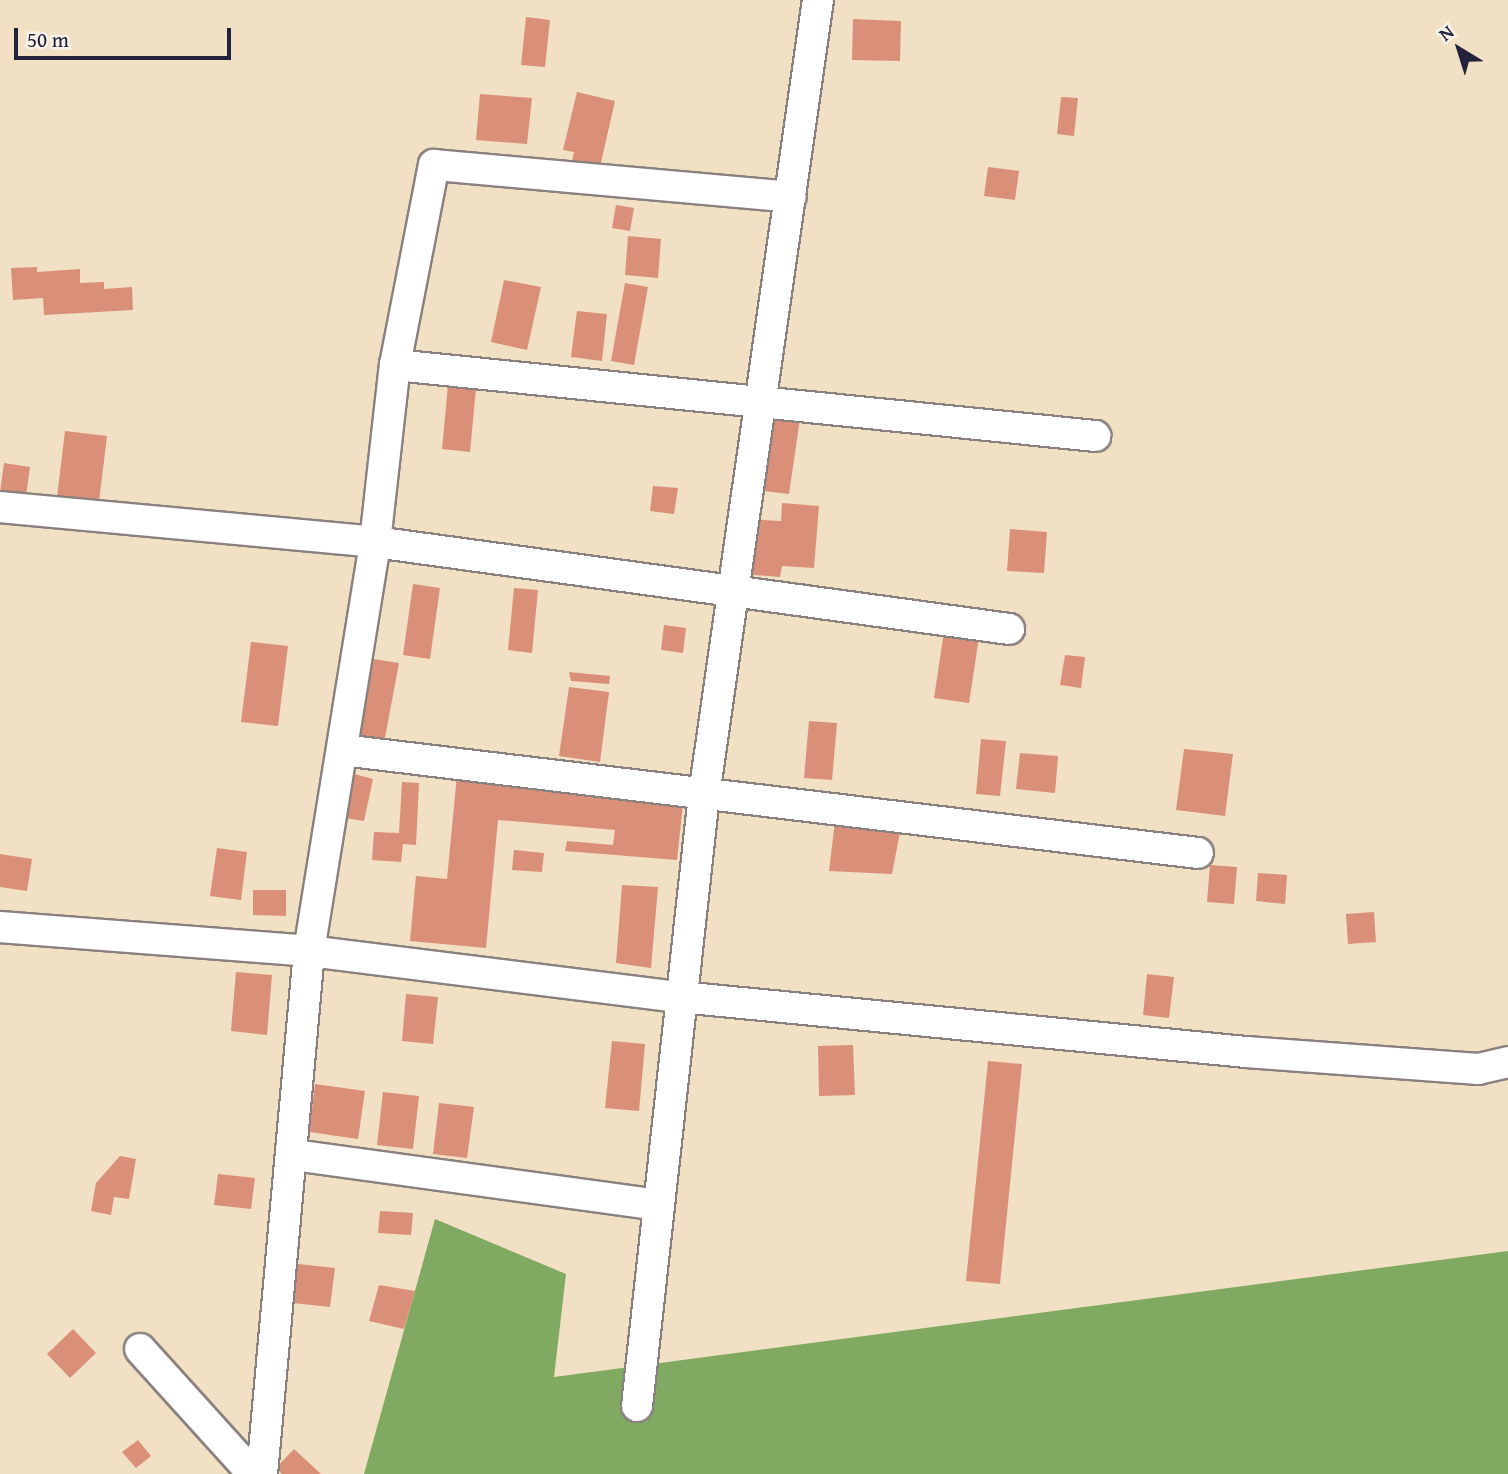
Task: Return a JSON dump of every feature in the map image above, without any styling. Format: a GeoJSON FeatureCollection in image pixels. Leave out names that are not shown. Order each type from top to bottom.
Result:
{"type":"FeatureCollection","features":[{"type":"Feature","properties":{"kind":"street"},"geometry":{"type":"LineString","coordinates":[[637,1406],[704,795],[818,0]]}},
{"type":"Feature","properties":{"kind":"street"},"geometry":{"type":"LineString","coordinates":[[262,1474],[293,1155],[309,951],[375,542],[395,365],[434,165],[791,197]]}},
{"type":"Feature","properties":{"kind":"street"},"geometry":{"type":"LineString","coordinates":[[395,365],[1095,436]]}},
{"type":"Feature","properties":{"kind":"street"},"geometry":{"type":"LineString","coordinates":[[0,507],[375,542],[734,594],[1009,629]]}},
{"type":"Feature","properties":{"kind":"street"},"geometry":{"type":"LineString","coordinates":[[342,750],[1198,853]]}},
{"type":"Feature","properties":{"kind":"street"},"geometry":{"type":"LineString","coordinates":[[0,927],[309,951],[680,996],[1246,1052],[1478,1069],[1508,1062]]}},
{"type":"Feature","properties":{"kind":"street"},"geometry":{"type":"LineString","coordinates":[[293,1155],[658,1205]]}},
{"type":"Feature","properties":{"kind":"street"},"geometry":{"type":"LineString","coordinates":[[140,1349],[253,1474]]}},
{"type":"Feature","properties":{"kind":"green space"},"geometry":{"type":"Polygon","coordinates":[[[435,1219],[566,1274],[554,1377],[1508,1251],[1508,1474],[364,1474],[435,1219]]]}},
{"type":"Feature","properties":{"kind":"building"},"geometry":{"type":"Polygon","coordinates":[[[526,17],[550,20],[545,67],[521,65],[526,17]]]}},
{"type":"Feature","properties":{"kind":"building"},"geometry":{"type":"Polygon","coordinates":[[[853,19],[901,21],[900,61],[852,60],[853,19]]]}},
{"type":"Feature","properties":{"kind":"building"},"geometry":{"type":"Polygon","coordinates":[[[577,92],[615,101],[600,167],[572,161],[574,152],[563,150],[577,92]]]}},
{"type":"Feature","properties":{"kind":"building"},"geometry":{"type":"Polygon","coordinates":[[[480,94],[532,98],[527,144],[476,140],[480,94]]]}},
{"type":"Feature","properties":{"kind":"building"},"geometry":{"type":"Polygon","coordinates":[[[1061,97],[1078,98],[1074,136],[1057,134],[1061,97]]]}},
{"type":"Feature","properties":{"kind":"building"},"geometry":{"type":"Polygon","coordinates":[[[988,167],[1019,171],[1015,200],[984,196],[988,167]]]}},
{"type":"Feature","properties":{"kind":"building"},"geometry":{"type":"Polygon","coordinates":[[[616,205],[634,208],[630,231],[612,228],[616,205]]]}},
{"type":"Feature","properties":{"kind":"building"},"geometry":{"type":"Polygon","coordinates":[[[628,236],[661,239],[658,278],[625,275],[628,236]]]}},
{"type":"Feature","properties":{"kind":"building"},"geometry":{"type":"Polygon","coordinates":[[[37,267],[37,272],[80,269],[80,283],[104,282],[104,289],[132,287],[133,310],[44,315],[43,298],[13,300],[11,268],[37,267]]]}},
{"type":"Feature","properties":{"kind":"building"},"geometry":{"type":"Polygon","coordinates":[[[504,280],[541,287],[527,350],[491,342],[504,280]]]}},
{"type":"Feature","properties":{"kind":"building"},"geometry":{"type":"Polygon","coordinates":[[[625,283],[648,287],[634,365],[611,361],[625,283]]]}},
{"type":"Feature","properties":{"kind":"building"},"geometry":{"type":"Polygon","coordinates":[[[577,311],[607,314],[602,361],[571,357],[577,311]]]}},
{"type":"Feature","properties":{"kind":"building"},"geometry":{"type":"Polygon","coordinates":[[[448,385],[476,388],[470,452],[442,449],[448,385]]]}},
{"type":"Feature","properties":{"kind":"building"},"geometry":{"type":"Polygon","coordinates":[[[768,415],[800,419],[789,494],[757,490],[768,415]]]}},
{"type":"Feature","properties":{"kind":"building"},"geometry":{"type":"Polygon","coordinates":[[[65,431],[107,436],[99,502],[57,497],[65,431]]]}},
{"type":"Feature","properties":{"kind":"building"},"geometry":{"type":"Polygon","coordinates":[[[4,463],[30,467],[26,496],[0,493],[4,463]]]}},
{"type":"Feature","properties":{"kind":"building"},"geometry":{"type":"Polygon","coordinates":[[[653,486],[678,488],[674,514],[650,511],[653,486]]]}},
{"type":"Feature","properties":{"kind":"building"},"geometry":{"type":"Polygon","coordinates":[[[782,503],[819,506],[814,568],[782,566],[780,577],[741,574],[746,519],[781,521],[782,503]]]}},
{"type":"Feature","properties":{"kind":"building"},"geometry":{"type":"Polygon","coordinates":[[[1010,529],[1047,532],[1044,573],[1007,571],[1010,529]]]}},
{"type":"Feature","properties":{"kind":"building"},"geometry":{"type":"Polygon","coordinates":[[[413,584],[440,588],[430,659],[403,655],[413,584]]]}},
{"type":"Feature","properties":{"kind":"building"},"geometry":{"type":"Polygon","coordinates":[[[514,588],[538,590],[532,653],[508,650],[514,588]]]}},
{"type":"Feature","properties":{"kind":"building"},"geometry":{"type":"Polygon","coordinates":[[[664,625],[686,628],[683,653],[661,650],[664,625]]]}},
{"type":"Feature","properties":{"kind":"building"},"geometry":{"type":"Polygon","coordinates":[[[944,632],[979,637],[969,703],[934,698],[944,632]]]}},
{"type":"Feature","properties":{"kind":"building"},"geometry":{"type":"Polygon","coordinates":[[[251,642],[288,646],[278,726],[241,722],[251,642]]]}},
{"type":"Feature","properties":{"kind":"building"},"geometry":{"type":"Polygon","coordinates":[[[1065,655],[1085,657],[1081,688],[1060,685],[1065,655]]]}},
{"type":"Feature","properties":{"kind":"building"},"geometry":{"type":"Polygon","coordinates":[[[367,658],[399,663],[384,743],[353,737],[367,658]]]}},
{"type":"Feature","properties":{"kind":"building"},"geometry":{"type":"Polygon","coordinates":[[[569,672],[610,676],[609,684],[571,681],[569,672]]]}},
{"type":"Feature","properties":{"kind":"building"},"geometry":{"type":"Polygon","coordinates":[[[569,687],[609,692],[600,762],[559,756],[569,687]]]}},
{"type":"Feature","properties":{"kind":"building"},"geometry":{"type":"Polygon","coordinates":[[[809,721],[837,723],[832,780],[804,778],[809,721]]]}},
{"type":"Feature","properties":{"kind":"building"},"geometry":{"type":"Polygon","coordinates":[[[981,739],[1006,741],[1000,796],[976,794],[981,739]]]}},
{"type":"Feature","properties":{"kind":"building"},"geometry":{"type":"Polygon","coordinates":[[[1184,749],[1233,754],[1225,816],[1176,810],[1184,749]]]}},
{"type":"Feature","properties":{"kind":"building"},"geometry":{"type":"Polygon","coordinates":[[[1020,753],[1058,756],[1055,793],[1016,789],[1020,753]]]}},
{"type":"Feature","properties":{"kind":"building"},"geometry":{"type":"Polygon","coordinates":[[[347,772],[373,779],[364,821],[338,817],[347,772]]]}},
{"type":"Feature","properties":{"kind":"building"},"geometry":{"type":"Polygon","coordinates":[[[457,775],[684,795],[677,860],[565,851],[567,841],[613,845],[615,830],[498,820],[486,948],[410,941],[416,876],[447,879],[457,775]]]}},
{"type":"Feature","properties":{"kind":"building"},"geometry":{"type":"Polygon","coordinates":[[[402,782],[419,783],[416,845],[403,844],[401,862],[372,860],[374,832],[399,833],[402,782]]]}},
{"type":"Feature","properties":{"kind":"building"},"geometry":{"type":"Polygon","coordinates":[[[835,821],[900,832],[892,874],[829,871],[835,821]]]}},
{"type":"Feature","properties":{"kind":"building"},"geometry":{"type":"Polygon","coordinates":[[[217,848],[247,852],[241,900],[210,896],[217,848]]]}},
{"type":"Feature","properties":{"kind":"building"},"geometry":{"type":"Polygon","coordinates":[[[514,850],[544,853],[542,872],[512,870],[514,850]]]}},
{"type":"Feature","properties":{"kind":"building"},"geometry":{"type":"Polygon","coordinates":[[[0,854],[32,859],[27,891],[0,887],[0,854]]]}},
{"type":"Feature","properties":{"kind":"building"},"geometry":{"type":"Polygon","coordinates":[[[1210,865],[1237,867],[1234,904],[1207,902],[1210,865]]]}},
{"type":"Feature","properties":{"kind":"building"},"geometry":{"type":"Polygon","coordinates":[[[1258,873],[1287,875],[1285,904],[1256,901],[1258,873]]]}},
{"type":"Feature","properties":{"kind":"building"},"geometry":{"type":"Polygon","coordinates":[[[622,885],[658,887],[651,968],[616,963],[622,885]]]}},
{"type":"Feature","properties":{"kind":"building"},"geometry":{"type":"Polygon","coordinates":[[[253,890],[286,890],[286,916],[253,915],[253,890]]]}},
{"type":"Feature","properties":{"kind":"building"},"geometry":{"type":"Polygon","coordinates":[[[1374,912],[1376,942],[1348,944],[1346,914],[1374,912]]]}},
{"type":"Feature","properties":{"kind":"building"},"geometry":{"type":"Polygon","coordinates":[[[236,972],[272,975],[267,1035],[231,1031],[236,972]]]}},
{"type":"Feature","properties":{"kind":"building"},"geometry":{"type":"Polygon","coordinates":[[[1147,974],[1174,977],[1169,1018],[1143,1015],[1147,974]]]}},
{"type":"Feature","properties":{"kind":"building"},"geometry":{"type":"Polygon","coordinates":[[[406,994],[438,997],[433,1044],[402,1041],[406,994]]]}},
{"type":"Feature","properties":{"kind":"building"},"geometry":{"type":"Polygon","coordinates":[[[612,1041],[645,1044],[639,1111],[605,1108],[612,1041]]]}},
{"type":"Feature","properties":{"kind":"building"},"geometry":{"type":"Polygon","coordinates":[[[853,1045],[855,1095],[819,1096],[818,1046],[853,1045]]]}},
{"type":"Feature","properties":{"kind":"building"},"geometry":{"type":"Polygon","coordinates":[[[988,1061],[1022,1064],[1000,1284],[966,1281],[988,1061]]]}},
{"type":"Feature","properties":{"kind":"building"},"geometry":{"type":"Polygon","coordinates":[[[315,1084],[365,1091],[358,1139],[309,1132],[315,1084]]]}},
{"type":"Feature","properties":{"kind":"building"},"geometry":{"type":"Polygon","coordinates":[[[383,1092],[419,1096],[413,1149],[377,1145],[383,1092]]]}},
{"type":"Feature","properties":{"kind":"building"},"geometry":{"type":"Polygon","coordinates":[[[439,1103],[474,1107],[467,1158],[433,1154],[439,1103]]]}},
{"type":"Feature","properties":{"kind":"building"},"geometry":{"type":"Polygon","coordinates":[[[120,1156],[136,1159],[129,1199],[114,1197],[111,1215],[91,1211],[96,1183],[120,1156]]]}},
{"type":"Feature","properties":{"kind":"building"},"geometry":{"type":"Polygon","coordinates":[[[218,1174],[255,1178],[251,1209],[214,1205],[218,1174]]]}},
{"type":"Feature","properties":{"kind":"building"},"geometry":{"type":"Polygon","coordinates":[[[380,1211],[413,1213],[411,1235],[378,1233],[380,1211]]]}},
{"type":"Feature","properties":{"kind":"building"},"geometry":{"type":"Polygon","coordinates":[[[289,1263],[335,1268],[330,1307],[284,1302],[289,1263]]]}},
{"type":"Feature","properties":{"kind":"building"},"geometry":{"type":"Polygon","coordinates":[[[379,1285],[415,1291],[404,1329],[369,1321],[379,1285]]]}},
{"type":"Feature","properties":{"kind":"building"},"geometry":{"type":"Polygon","coordinates":[[[73,1329],[96,1353],[70,1378],[47,1354],[73,1329]]]}},
{"type":"Feature","properties":{"kind":"building"},"geometry":{"type":"Polygon","coordinates":[[[138,1440],[151,1456],[136,1468],[122,1452],[138,1440]]]}},
{"type":"Feature","properties":{"kind":"building"},"geometry":{"type":"Polygon","coordinates":[[[294,1449],[321,1474],[282,1474],[276,1468],[294,1449]]]}}]}
